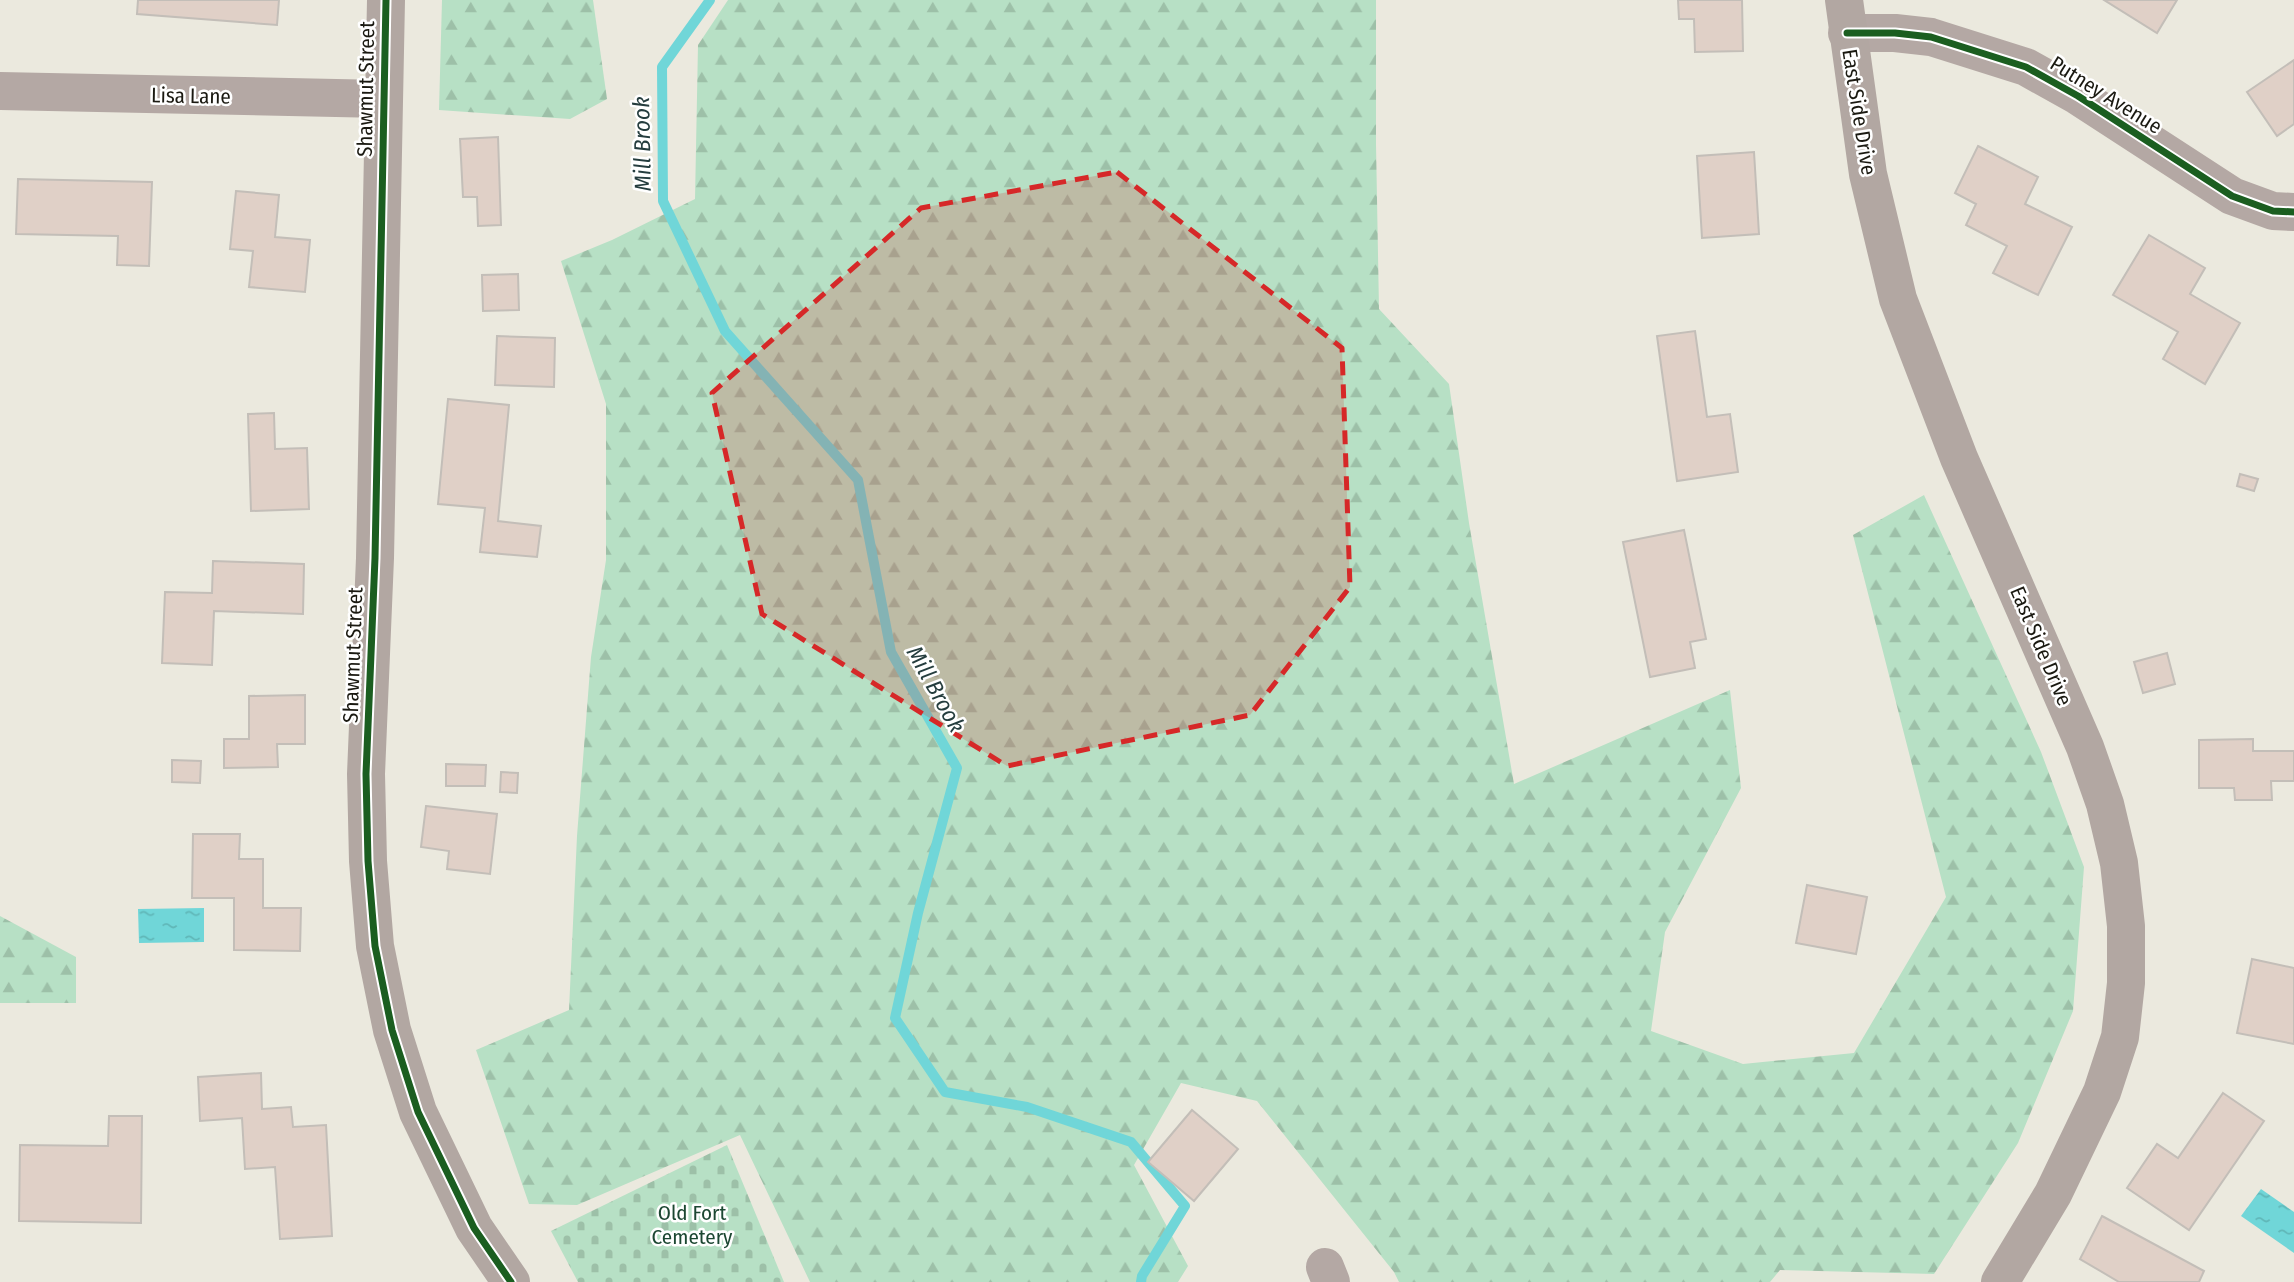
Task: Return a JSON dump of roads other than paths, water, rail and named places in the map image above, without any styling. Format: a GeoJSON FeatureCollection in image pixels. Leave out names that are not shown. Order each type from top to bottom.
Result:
{"type":"FeatureCollection","features":[{"type":"Feature","properties":{"kind":"main road","name":"Shawmut Street"},"geometry":{"type":"LineString","coordinates":[[386,0],[375,558],[366,774],[368,861],[375,946],[392,1030],[418,1112],[474,1227],[505,1281]]}},
{"type":"Feature","properties":{"kind":"main road","name":"East Side Drive"},"geometry":{"type":"LineString","coordinates":[[1846,17],[1868,174],[1898,299],[1959,458],[2085,747],[2105,804],[2119,863],[2126,926],[2126,972],[2120,1037],[2102,1092],[2053,1194],[2000,1282]]}},
{"type":"Feature","properties":{"kind":"street","name":"Putney Avenue"},"geometry":{"type":"LineString","coordinates":[[1846,17],[1895,33],[1931,37],[2025,67],[2078,96],[2232,196],[2273,211],[2294,212]]}},
{"type":"Feature","properties":{"kind":"street","name":"Lisa Lane"},"geometry":{"type":"LineString","coordinates":[[0,91],[383,99]]}},
{"type":"Feature","properties":{"kind":"water"},"geometry":{"type":"Polygon","coordinates":[[[204,908],[204,942],[139,943],[138,909],[204,908]]]}},
{"type":"Feature","properties":{"kind":"water"},"geometry":{"type":"Polygon","coordinates":[[[2261,1189],[2294,1212],[2294,1253],[2241,1216],[2261,1189]]]}},
{"type":"Feature","properties":{"kind":"waterway","name":"Mill Brook"},"geometry":{"type":"LineString","coordinates":[[710,0],[662,67],[663,201],[725,331],[858,480],[891,652],[957,768],[918,913],[895,1018],[945,1092],[1027,1107],[1131,1142],[1185,1206],[1142,1276],[1141,1282]]}},
{"type":"Feature","properties":{"kind":"park label","name":"Old Fort Cemetery"},"geometry":{"type":"Point","coordinates":[692,1225]}}]}
